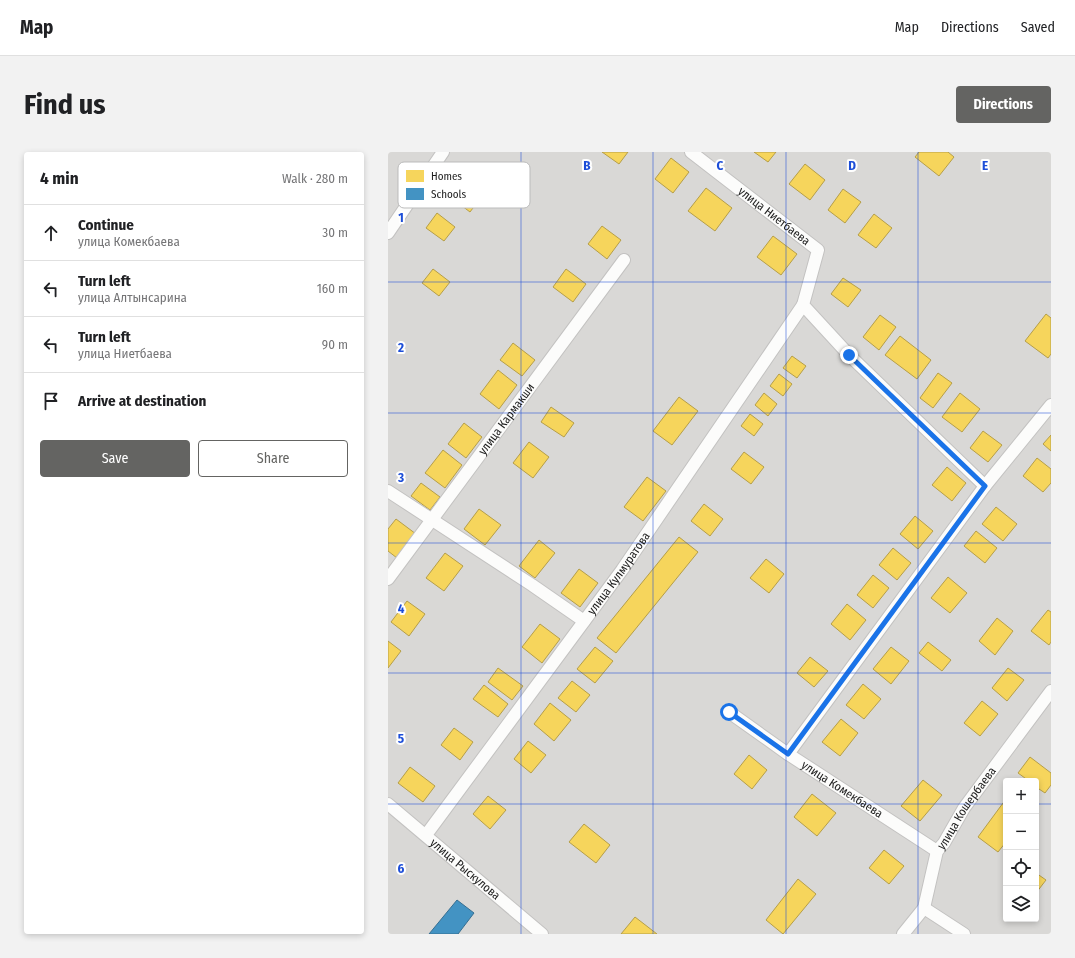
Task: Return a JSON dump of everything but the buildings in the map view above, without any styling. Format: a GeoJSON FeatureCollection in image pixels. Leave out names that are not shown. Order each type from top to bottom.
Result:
{"type":"FeatureCollection","features":[{"type":"Feature","properties":{"kind":"street"},"geometry":{"type":"LineString","coordinates":[[436,162],[443,152]]}},
{"type":"Feature","properties":{"kind":"street","name":"улица Ниетбаева"},"geometry":{"type":"LineString","coordinates":[[691,152],[818,250],[803,305]]}},
{"type":"Feature","properties":{"kind":"street"},"geometry":{"type":"LineString","coordinates":[[388,233],[405,208]]}},
{"type":"Feature","properties":{"kind":"street","name":"улица Кармакши"},"geometry":{"type":"LineString","coordinates":[[388,579],[624,260]]}},
{"type":"Feature","properties":{"kind":"street"},"geometry":{"type":"LineString","coordinates":[[803,305],[849,355],[985,486]]}},
{"type":"Feature","properties":{"kind":"street","name":"улица Кулмуратова"},"geometry":{"type":"LineString","coordinates":[[426,835],[622,570],[803,305]]}},
{"type":"Feature","properties":{"kind":"street"},"geometry":{"type":"LineString","coordinates":[[788,754],[985,486],[1051,405]]}},
{"type":"Feature","properties":{"kind":"street"},"geometry":{"type":"LineString","coordinates":[[388,491],[532,585],[584,621]]}},
{"type":"Feature","properties":{"kind":"street","name":"улица Кошербаева"},"geometry":{"type":"LineString","coordinates":[[903,934],[924,908],[936,851],[944,843],[964,808],[1051,691]]}},
{"type":"Feature","properties":{"kind":"street","name":"улица Комекбаева"},"geometry":{"type":"LineString","coordinates":[[729,712],[788,754],[936,851]]}},
{"type":"Feature","properties":{"kind":"street","name":"улица Рыскулова"},"geometry":{"type":"LineString","coordinates":[[388,804],[542,934]]}},
{"type":"Feature","properties":{"kind":"street"},"geometry":{"type":"LineString","coordinates":[[924,908],[964,934]]}},
{"type":"Feature","properties":{"kind":"shaded area"},"geometry":{"type":"Polygon","coordinates":[[[388,152],[1051,152],[1051,934],[388,934],[388,152]]]}},
{"type":"Feature","properties":{"kind":"route"},"geometry":{"type":"LineString","coordinates":[[729,712],[788,754],[985,486],[849,355]]}}]}
